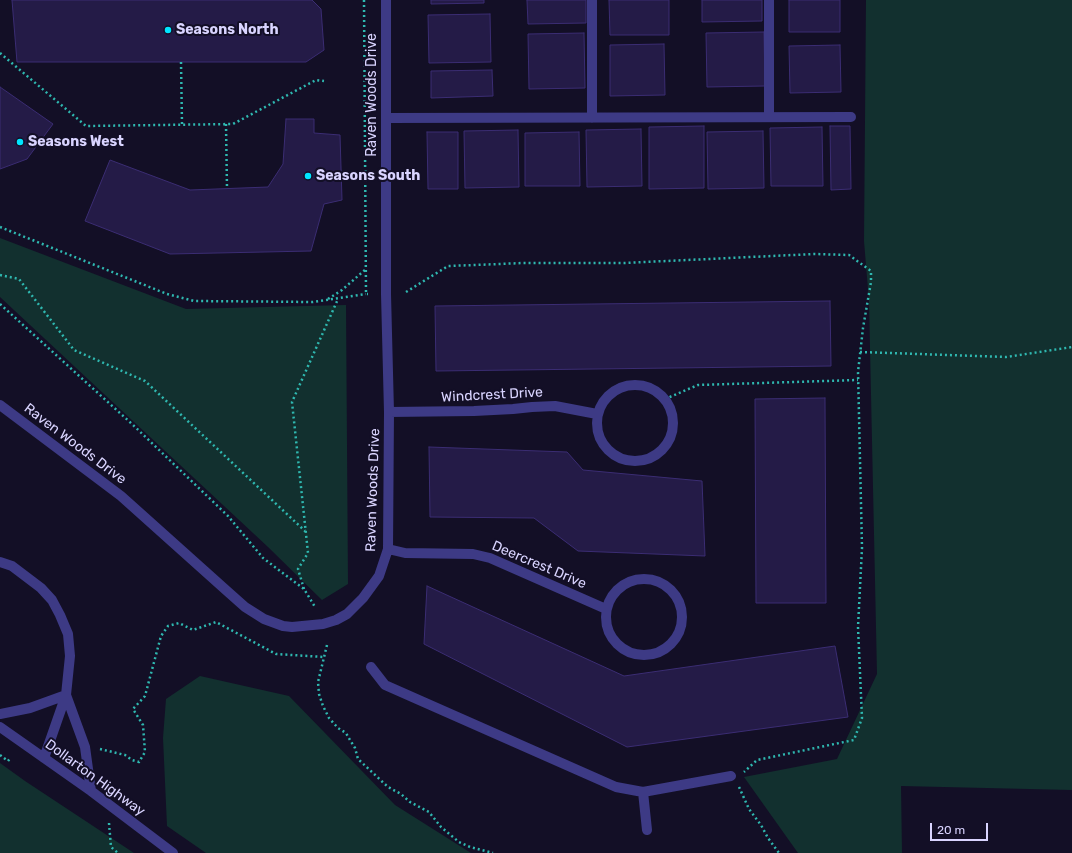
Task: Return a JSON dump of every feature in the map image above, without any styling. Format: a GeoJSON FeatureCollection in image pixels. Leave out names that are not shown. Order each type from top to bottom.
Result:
{"type":"FeatureCollection","features":[{"type":"Feature","properties":{"kind":"street","name":"Raven Woods Drive"},"geometry":{"type":"LineString","coordinates":[[0,405],[122,496],[245,607],[270,621],[282,626],[292,627],[306,627],[323,624],[336,620],[347,614],[363,598],[379,576],[388,549],[389,412],[386,286],[386,0]]}},
{"type":"Feature","properties":{"kind":"street"},"geometry":{"type":"LineString","coordinates":[[592,0],[592,118]]}},
{"type":"Feature","properties":{"kind":"street"},"geometry":{"type":"LineString","coordinates":[[769,0],[769,117]]}},
{"type":"Feature","properties":{"kind":"street"},"geometry":{"type":"LineString","coordinates":[[386,118],[850,117]]}},
{"type":"Feature","properties":{"kind":"street"},"geometry":{"type":"LineString","coordinates":[[632,384],[645,386],[656,391],[665,399],[671,410],[674,422],[672,435],[666,446],[656,455],[644,460],[625,460],[618,458],[608,451],[600,440],[596,428],[597,414],[602,403],[610,394],[620,387],[632,384]]}},
{"type":"Feature","properties":{"kind":"street","name":"Windcrest Drive"},"geometry":{"type":"LineString","coordinates":[[389,412],[474,411],[513,409],[532,406],[555,406],[597,414]]}},
{"type":"Feature","properties":{"kind":"street","name":"Deercrest Drive"},"geometry":{"type":"LineString","coordinates":[[388,549],[405,553],[473,554],[490,558],[606,609]]}},
{"type":"Feature","properties":{"kind":"street"},"geometry":{"type":"LineString","coordinates":[[0,562],[12,566],[41,588],[52,600],[68,634],[70,656],[66,696],[44,758]]}},
{"type":"Feature","properties":{"kind":"street"},"geometry":{"type":"LineString","coordinates":[[642,579],[654,580],[666,585],[675,594],[681,605],[683,617],[681,629],[675,641],[665,650],[653,655],[640,656],[628,652],[617,645],[609,634],[606,622],[606,609],[611,597],[619,588],[630,581],[642,579]]}},
{"type":"Feature","properties":{"kind":"street"},"geometry":{"type":"LineString","coordinates":[[370,667],[385,685],[616,787],[642,792],[735,776]]}},
{"type":"Feature","properties":{"kind":"street"},"geometry":{"type":"LineString","coordinates":[[0,714],[30,708],[66,696]]}},
{"type":"Feature","properties":{"kind":"street"},"geometry":{"type":"LineString","coordinates":[[66,696],[85,747],[90,791]]}},
{"type":"Feature","properties":{"kind":"street","name":"Dollarton Highway"},"geometry":{"type":"LineString","coordinates":[[0,728],[90,791],[173,853]]}},
{"type":"Feature","properties":{"kind":"street"},"geometry":{"type":"LineString","coordinates":[[642,792],[647,830]]}},
{"type":"Feature","properties":{"kind":"path"},"geometry":{"type":"LineString","coordinates":[[0,227],[167,294],[194,301],[313,302],[367,294],[364,0]]}},
{"type":"Feature","properties":{"kind":"path"},"geometry":{"type":"LineString","coordinates":[[0,53],[86,126],[233,124],[316,80],[324,81]]}},
{"type":"Feature","properties":{"kind":"path"},"geometry":{"type":"LineString","coordinates":[[181,62],[182,124]]}},
{"type":"Feature","properties":{"kind":"path"},"geometry":{"type":"LineString","coordinates":[[226,124],[227,189]]}},
{"type":"Feature","properties":{"kind":"path"},"geometry":{"type":"LineString","coordinates":[[406,292],[448,266],[523,263],[624,263],[814,254],[849,255],[871,271],[871,282],[860,352],[858,380],[862,548],[858,627],[862,718],[854,740],[757,760],[735,776],[749,809],[779,853]]}},
{"type":"Feature","properties":{"kind":"path"},"geometry":{"type":"LineString","coordinates":[[326,300],[342,290],[366,269]]}},
{"type":"Feature","properties":{"kind":"path"},"geometry":{"type":"LineString","coordinates":[[0,275],[19,279],[74,350],[145,381],[305,531]]}},
{"type":"Feature","properties":{"kind":"path"},"geometry":{"type":"LineString","coordinates":[[315,607],[304,589],[298,569],[308,553],[292,402],[338,298]]}},
{"type":"Feature","properties":{"kind":"path"},"geometry":{"type":"LineString","coordinates":[[0,304],[132,424],[228,516],[263,558],[304,589]]}},
{"type":"Feature","properties":{"kind":"path"},"geometry":{"type":"LineString","coordinates":[[860,352],[1006,357],[1072,347]]}},
{"type":"Feature","properties":{"kind":"path"},"geometry":{"type":"LineString","coordinates":[[665,399],[698,385],[858,380]]}},
{"type":"Feature","properties":{"kind":"path"},"geometry":{"type":"LineString","coordinates":[[96,748],[125,755],[132,760],[139,762],[145,752],[143,725],[133,709],[145,696],[162,636],[168,626],[179,623],[193,630],[216,622],[276,654],[324,657]]}},
{"type":"Feature","properties":{"kind":"path"},"geometry":{"type":"LineString","coordinates":[[327,645],[318,682],[319,694],[323,706],[338,728],[346,734],[355,748],[358,759],[388,787],[410,802],[429,812],[441,827],[459,842],[470,847],[493,853]]}},
{"type":"Feature","properties":{"kind":"path"},"geometry":{"type":"LineString","coordinates":[[0,755],[8,761],[11,756]]}},
{"type":"Feature","properties":{"kind":"path"},"geometry":{"type":"LineString","coordinates":[[108,805],[111,847],[118,853]]}},
{"type":"Feature","properties":{"kind":"green space"},"geometry":{"type":"Polygon","coordinates":[[[866,0],[1072,0],[1072,790],[901,786],[902,853],[798,853],[744,777],[837,759],[877,674],[869,301],[864,241],[866,0]]]}},
{"type":"Feature","properties":{"kind":"green space"},"geometry":{"type":"Polygon","coordinates":[[[0,238],[186,309],[346,305],[348,584],[322,600],[268,547],[0,297],[0,238]]]}},
{"type":"Feature","properties":{"kind":"green space"},"geometry":{"type":"Polygon","coordinates":[[[200,676],[289,696],[395,805],[471,853],[206,853],[167,826],[163,738],[166,699],[200,676]]]}},
{"type":"Feature","properties":{"kind":"green space"},"geometry":{"type":"Polygon","coordinates":[[[0,763],[25,781],[134,853],[0,853],[0,763]]]}},
{"type":"Feature","properties":{"kind":"building","name":"Seasons North"},"geometry":{"type":"Polygon","coordinates":[[[12,0],[312,0],[321,9],[324,50],[306,62],[17,62],[12,0]]]}},
{"type":"Feature","properties":{"kind":"building"},"geometry":{"type":"Polygon","coordinates":[[[431,0],[484,0],[484,3],[431,4],[431,0]]]}},
{"type":"Feature","properties":{"kind":"building"},"geometry":{"type":"Polygon","coordinates":[[[527,0],[586,0],[586,23],[528,24],[527,0]]]}},
{"type":"Feature","properties":{"kind":"building"},"geometry":{"type":"Polygon","coordinates":[[[609,0],[669,0],[669,35],[610,35],[609,0]]]}},
{"type":"Feature","properties":{"kind":"building"},"geometry":{"type":"Polygon","coordinates":[[[702,0],[762,0],[762,21],[702,22],[702,0]]]}},
{"type":"Feature","properties":{"kind":"building"},"geometry":{"type":"Polygon","coordinates":[[[789,0],[840,0],[840,32],[789,32],[789,0]]]}},
{"type":"Feature","properties":{"kind":"building"},"geometry":{"type":"Polygon","coordinates":[[[490,14],[491,62],[429,63],[428,15],[490,14]]]}},
{"type":"Feature","properties":{"kind":"building"},"geometry":{"type":"Polygon","coordinates":[[[764,32],[765,86],[707,87],[706,33],[764,32]]]}},
{"type":"Feature","properties":{"kind":"building"},"geometry":{"type":"Polygon","coordinates":[[[584,33],[585,88],[529,89],[528,34],[584,33]]]}},
{"type":"Feature","properties":{"kind":"building"},"geometry":{"type":"Polygon","coordinates":[[[664,44],[665,95],[610,96],[610,45],[664,44]]]}},
{"type":"Feature","properties":{"kind":"building"},"geometry":{"type":"Polygon","coordinates":[[[840,45],[841,92],[790,93],[789,46],[840,45]]]}},
{"type":"Feature","properties":{"kind":"building"},"geometry":{"type":"Polygon","coordinates":[[[492,70],[493,96],[431,98],[431,71],[492,70]]]}},
{"type":"Feature","properties":{"kind":"building","name":"Seasons West"},"geometry":{"type":"Polygon","coordinates":[[[0,87],[53,124],[27,159],[0,169],[0,87]]]}},
{"type":"Feature","properties":{"kind":"building","name":"Seasons South"},"geometry":{"type":"Polygon","coordinates":[[[286,119],[314,119],[314,133],[340,135],[342,200],[324,204],[311,251],[170,254],[85,221],[110,160],[190,190],[268,187],[283,164],[286,119]]]}},
{"type":"Feature","properties":{"kind":"building"},"geometry":{"type":"Polygon","coordinates":[[[704,126],[704,188],[649,189],[649,127],[704,126]]]}},
{"type":"Feature","properties":{"kind":"building"},"geometry":{"type":"Polygon","coordinates":[[[830,126],[850,126],[851,189],[831,190],[830,126]]]}},
{"type":"Feature","properties":{"kind":"building"},"geometry":{"type":"Polygon","coordinates":[[[822,127],[823,186],[771,186],[770,128],[822,127]]]}},
{"type":"Feature","properties":{"kind":"building"},"geometry":{"type":"Polygon","coordinates":[[[641,129],[642,186],[587,187],[586,130],[641,129]]]}},
{"type":"Feature","properties":{"kind":"building"},"geometry":{"type":"Polygon","coordinates":[[[518,130],[519,187],[465,188],[464,131],[518,130]]]}},
{"type":"Feature","properties":{"kind":"building"},"geometry":{"type":"Polygon","coordinates":[[[763,131],[764,188],[708,189],[707,132],[763,131]]]}},
{"type":"Feature","properties":{"kind":"building"},"geometry":{"type":"Polygon","coordinates":[[[427,132],[458,132],[458,189],[428,189],[427,132]]]}},
{"type":"Feature","properties":{"kind":"building"},"geometry":{"type":"Polygon","coordinates":[[[579,132],[580,186],[525,186],[525,133],[579,132]]]}},
{"type":"Feature","properties":{"kind":"building"},"geometry":{"type":"Polygon","coordinates":[[[830,301],[831,366],[436,371],[435,306],[830,301]]]}},
{"type":"Feature","properties":{"kind":"building"},"geometry":{"type":"Polygon","coordinates":[[[825,398],[826,603],[756,603],[755,399],[825,398]]]}},
{"type":"Feature","properties":{"kind":"building"},"geometry":{"type":"Polygon","coordinates":[[[429,447],[567,452],[583,470],[702,481],[705,556],[578,551],[534,518],[430,517],[429,447]]]}},
{"type":"Feature","properties":{"kind":"building"},"geometry":{"type":"Polygon","coordinates":[[[427,586],[624,676],[835,646],[848,717],[627,747],[424,644],[427,586]]]}},
{"type":"Feature","properties":{"kind":"place","name":"Seasons North"},"geometry":{"type":"Point","coordinates":[168,30]}},
{"type":"Feature","properties":{"kind":"place","name":"Seasons West"},"geometry":{"type":"Point","coordinates":[20,142]}},
{"type":"Feature","properties":{"kind":"place","name":"Seasons South"},"geometry":{"type":"Point","coordinates":[308,176]}}]}
